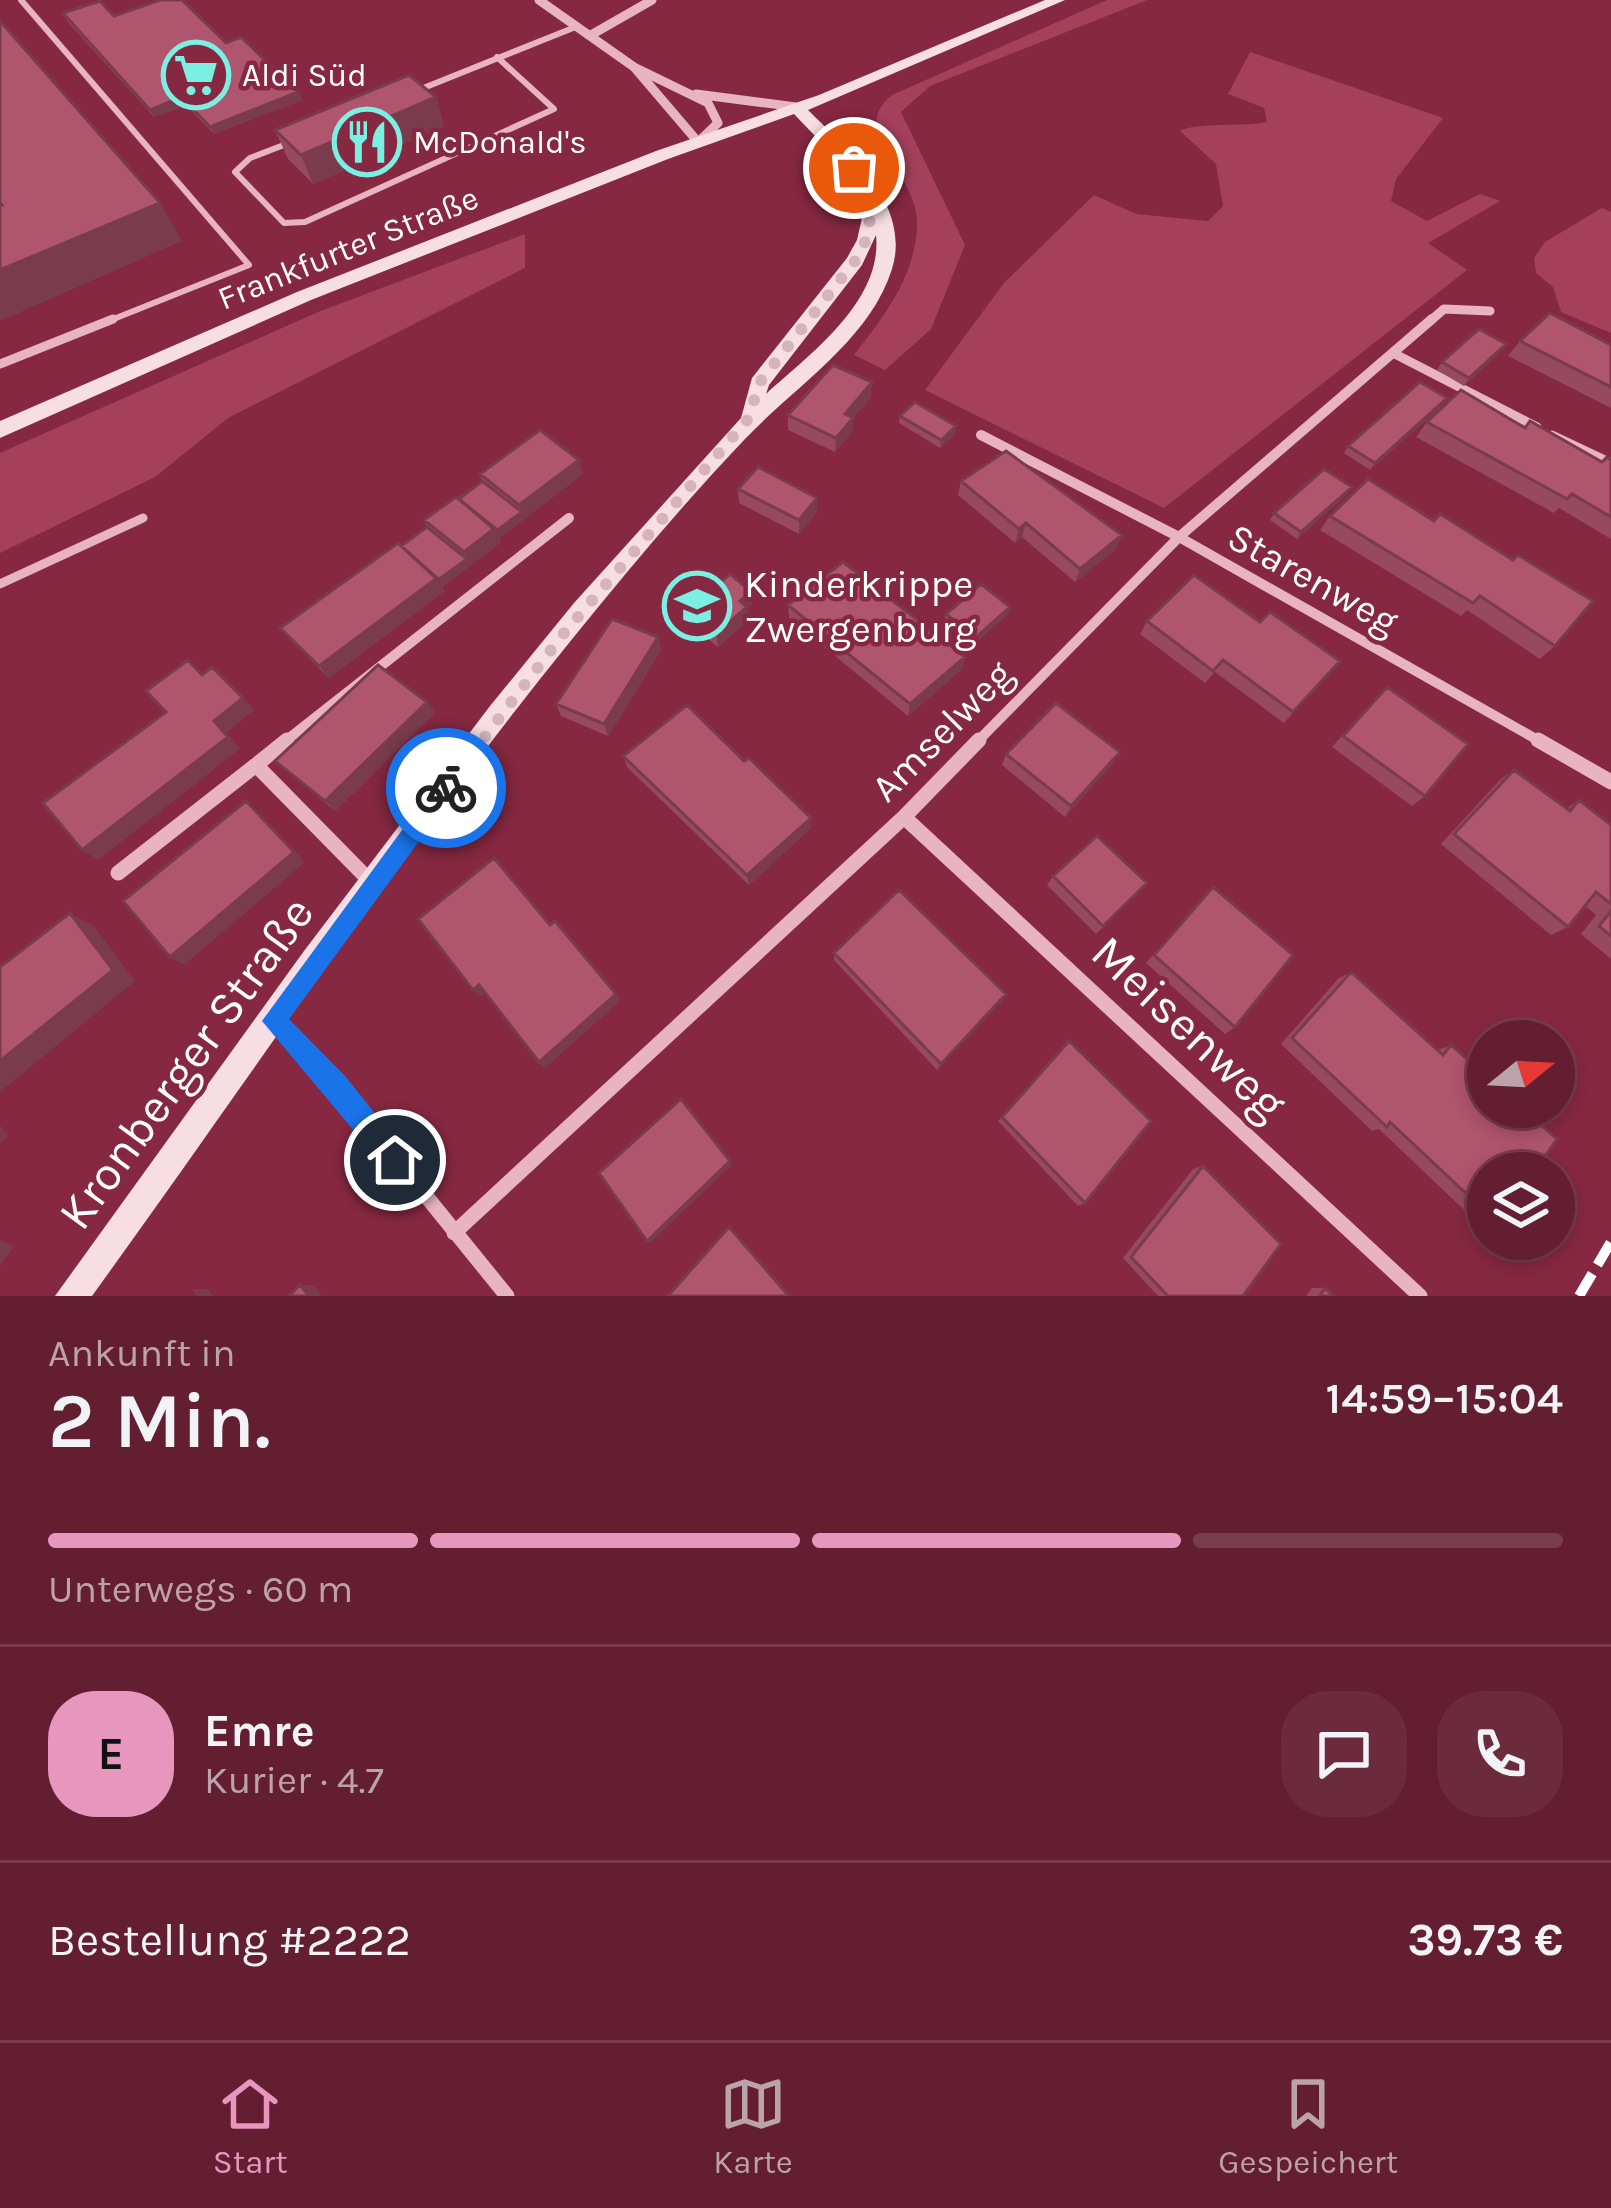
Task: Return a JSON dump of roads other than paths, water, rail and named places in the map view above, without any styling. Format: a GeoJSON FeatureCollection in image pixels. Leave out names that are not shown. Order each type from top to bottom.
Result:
{"type":"FeatureCollection","features":[{"type":"Feature","properties":{"kind":"street"},"geometry":{"type":"LineString","coordinates":[[539,0],[634,67],[698,142],[718,123],[708,103],[634,67]]}},
{"type":"Feature","properties":{"kind":"street"},"geometry":{"type":"LineString","coordinates":[[591,35],[652,0]]}},
{"type":"Feature","properties":{"kind":"street","name":"Frankfurter Straße"},"geometry":{"type":"LineString","coordinates":[[0,430],[304,296],[796,107],[1058,0]]}},
{"type":"Feature","properties":{"kind":"street"},"geometry":{"type":"LineString","coordinates":[[693,94],[796,107]]}},
{"type":"Feature","properties":{"kind":"street","name":"Kronberger Straße"},"geometry":{"type":"LineString","coordinates":[[72,1296],[373,884],[564,633],[749,418],[832,342],[876,286],[888,243],[874,199],[854,168],[796,107]]}},
{"type":"Feature","properties":{"kind":"street","name":"Kronberger Straße"},"geometry":{"type":"LineString","coordinates":[[749,418],[759,383],[855,261],[866,240],[874,199]]}},
{"type":"Feature","properties":{"kind":"street","name":"Amselweg"},"geometry":{"type":"LineString","coordinates":[[454,1233],[904,817],[1179,537],[1444,309],[1490,311]]}},
{"type":"Feature","properties":{"kind":"street","name":"Starenweg"},"geometry":{"type":"LineString","coordinates":[[981,435],[1179,537],[1611,782]]}},
{"type":"Feature","properties":{"kind":"street"},"geometry":{"type":"LineString","coordinates":[[118,873],[568,518]]}},
{"type":"Feature","properties":{"kind":"street"},"geometry":{"type":"LineString","coordinates":[[256,765],[373,884]]}},
{"type":"Feature","properties":{"kind":"street","name":"Meisenweg"},"geometry":{"type":"LineString","coordinates":[[904,817],[1420,1296]]}},
{"type":"Feature","properties":{"kind":"street"},"geometry":{"type":"LineString","coordinates":[[274,1021],[337,1086],[507,1296]]}},
{"type":"Feature","properties":{"kind":"lane"},"geometry":{"type":"LineString","coordinates":[[0,364],[249,265],[21,0]]}},
{"type":"Feature","properties":{"kind":"lane"},"geometry":{"type":"LineString","coordinates":[[415,91],[578,26]]}},
{"type":"Feature","properties":{"kind":"lane"},"geometry":{"type":"LineString","coordinates":[[291,142],[250,158],[235,172],[284,223],[305,222],[554,109],[497,57]]}},
{"type":"Feature","properties":{"kind":"lane"},"geometry":{"type":"LineString","coordinates":[[1393,353],[1611,463]]}},
{"type":"Feature","properties":{"kind":"lane"},"geometry":{"type":"LineString","coordinates":[[0,584],[143,518]]}},
{"type":"Feature","properties":{"kind":"railway"},"geometry":{"type":"LineString","coordinates":[[1579,1296],[1611,1242]]}},
{"type":"Feature","properties":{"kind":"place","name":"Aldi Süd"},"geometry":{"type":"Point","coordinates":[196,75]}},
{"type":"Feature","properties":{"kind":"place","name":"McDonald's"},"geometry":{"type":"Point","coordinates":[367,142]}},
{"type":"Feature","properties":{"kind":"place","name":"Kinderkrippe Zwergenburg"},"geometry":{"type":"Point","coordinates":[697,606]}}]}
